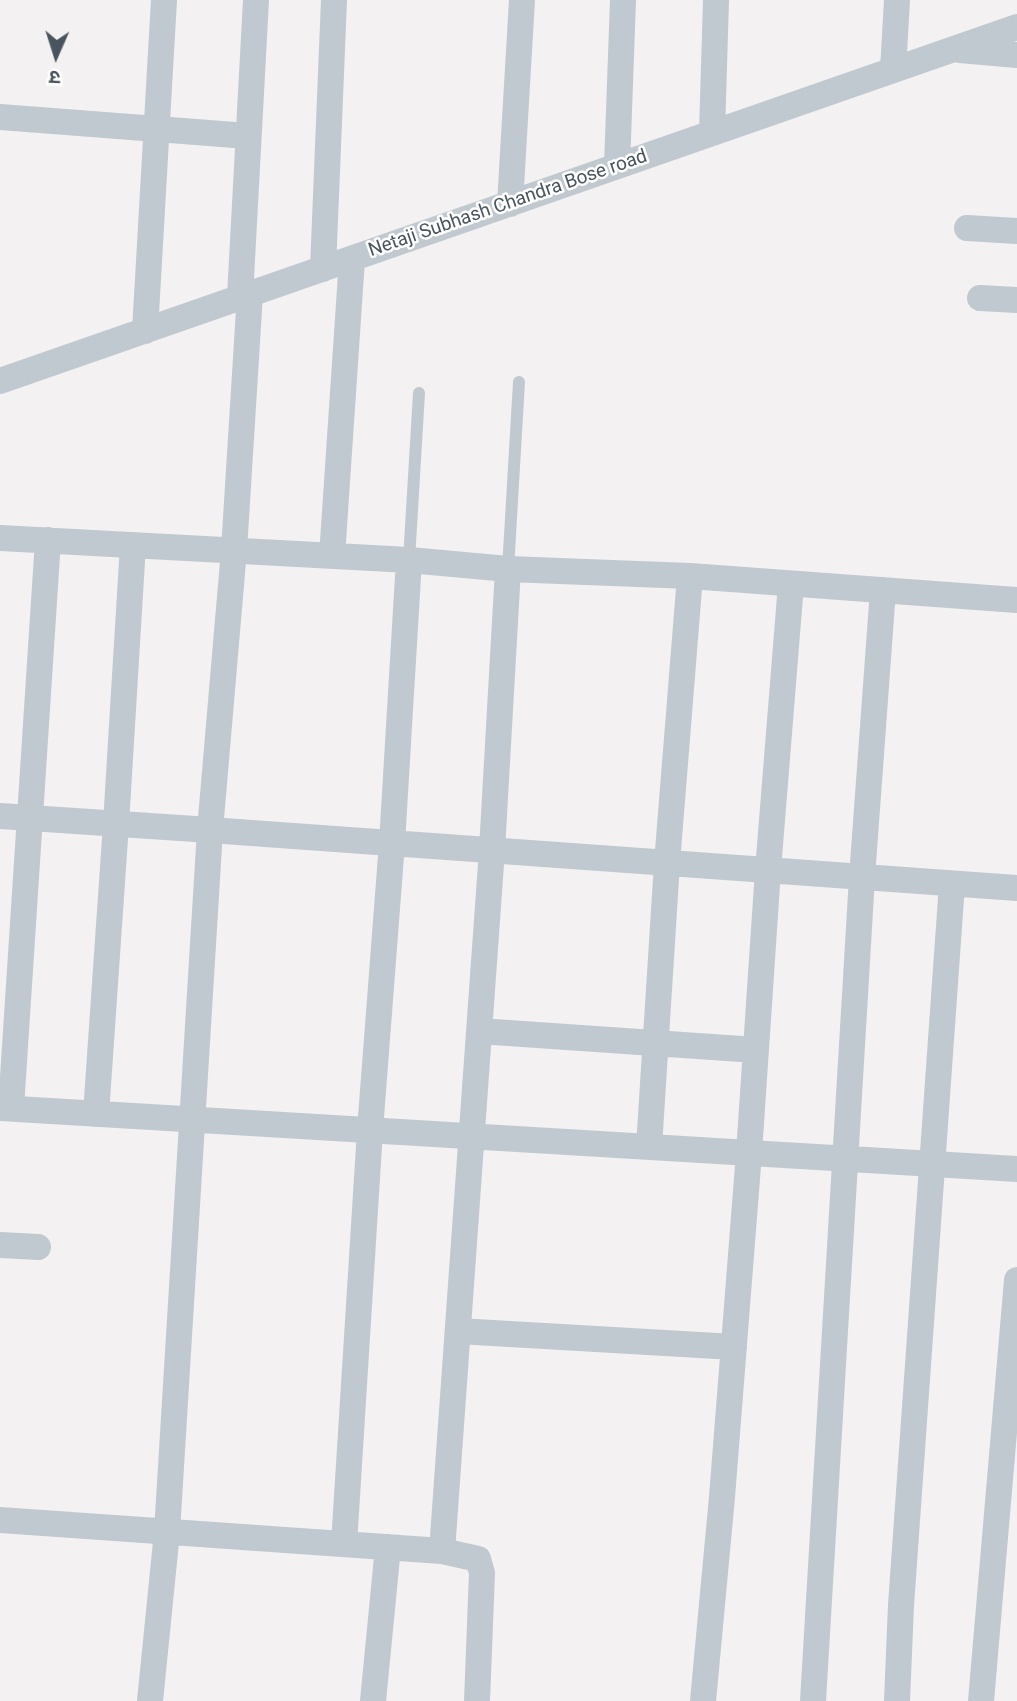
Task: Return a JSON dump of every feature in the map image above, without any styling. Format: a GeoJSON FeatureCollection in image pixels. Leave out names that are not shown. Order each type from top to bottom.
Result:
{"type":"FeatureCollection","features":[{"type":"Feature","properties":{"kind":"street"},"geometry":{"type":"LineString","coordinates":[[145,331],[164,0]]}},
{"type":"Feature","properties":{"kind":"street"},"geometry":{"type":"LineString","coordinates":[[150,1701],[167,1532],[210,830],[234,550],[245,296],[248,136],[256,0]]}},
{"type":"Feature","properties":{"kind":"street"},"geometry":{"type":"LineString","coordinates":[[323,269],[334,0]]}},
{"type":"Feature","properties":{"kind":"street"},"geometry":{"type":"LineString","coordinates":[[510,204],[522,0]]}},
{"type":"Feature","properties":{"kind":"street"},"geometry":{"type":"LineString","coordinates":[[617,166],[623,0]]}},
{"type":"Feature","properties":{"kind":"street"},"geometry":{"type":"LineString","coordinates":[[712,133],[716,0]]}},
{"type":"Feature","properties":{"kind":"street"},"geometry":{"type":"LineString","coordinates":[[893,70],[897,0]]}},
{"type":"Feature","properties":{"kind":"street","name":"Netaji Subhash Chandra Bose road"},"geometry":{"type":"LineString","coordinates":[[0,381],[1017,27]]}},
{"type":"Feature","properties":{"kind":"street"},"geometry":{"type":"LineString","coordinates":[[951,50],[1017,55]]}},
{"type":"Feature","properties":{"kind":"street"},"geometry":{"type":"LineString","coordinates":[[0,117],[248,136]]}},
{"type":"Feature","properties":{"kind":"street"},"geometry":{"type":"LineString","coordinates":[[967,228],[1017,231]]}},
{"type":"Feature","properties":{"kind":"street"},"geometry":{"type":"LineString","coordinates":[[332,556],[352,259]]}},
{"type":"Feature","properties":{"kind":"street"},"geometry":{"type":"LineString","coordinates":[[980,298],[1017,300]]}},
{"type":"Feature","properties":{"kind":"street"},"geometry":{"type":"LineString","coordinates":[[0,538],[409,560],[508,569],[690,576],[1017,600]]}},
{"type":"Feature","properties":{"kind":"street"},"geometry":{"type":"LineString","coordinates":[[48,540],[30,818],[6,1108],[1017,1169]]}},
{"type":"Feature","properties":{"kind":"street"},"geometry":{"type":"LineString","coordinates":[[96,1114],[132,545]]}},
{"type":"Feature","properties":{"kind":"street"},"geometry":{"type":"LineString","coordinates":[[344,1544],[409,560]]}},
{"type":"Feature","properties":{"kind":"street"},"geometry":{"type":"LineString","coordinates":[[442,1551],[492,850],[508,569]]}},
{"type":"Feature","properties":{"kind":"street"},"geometry":{"type":"LineString","coordinates":[[649,1147],[667,863],[690,576]]}},
{"type":"Feature","properties":{"kind":"street"},"geometry":{"type":"LineString","coordinates":[[703,1701],[750,1153],[768,870],[791,584]]}},
{"type":"Feature","properties":{"kind":"street"},"geometry":{"type":"LineString","coordinates":[[813,1701],[862,877],[883,590]]}},
{"type":"Feature","properties":{"kind":"street"},"geometry":{"type":"LineString","coordinates":[[0,817],[1017,888]]}},
{"type":"Feature","properties":{"kind":"street"},"geometry":{"type":"LineString","coordinates":[[897,1701],[902,1591],[952,884]]}},
{"type":"Feature","properties":{"kind":"street"},"geometry":{"type":"LineString","coordinates":[[478,1031],[756,1050]]}},
{"type":"Feature","properties":{"kind":"street"},"geometry":{"type":"LineString","coordinates":[[0,1245],[38,1247]]}},
{"type":"Feature","properties":{"kind":"street"},"geometry":{"type":"LineString","coordinates":[[981,1701],[1017,1280]]}},
{"type":"Feature","properties":{"kind":"street"},"geometry":{"type":"LineString","coordinates":[[457,1331],[734,1347]]}},
{"type":"Feature","properties":{"kind":"street"},"geometry":{"type":"LineString","coordinates":[[0,1520],[442,1551],[478,1559],[482,1573],[477,1701]]}},
{"type":"Feature","properties":{"kind":"street"},"geometry":{"type":"LineString","coordinates":[[373,1701],[388,1547]]}},
{"type":"Feature","properties":{"kind":"lane"},"geometry":{"type":"LineString","coordinates":[[508,569],[519,382]]}},
{"type":"Feature","properties":{"kind":"lane"},"geometry":{"type":"LineString","coordinates":[[409,560],[419,393]]}}]}
